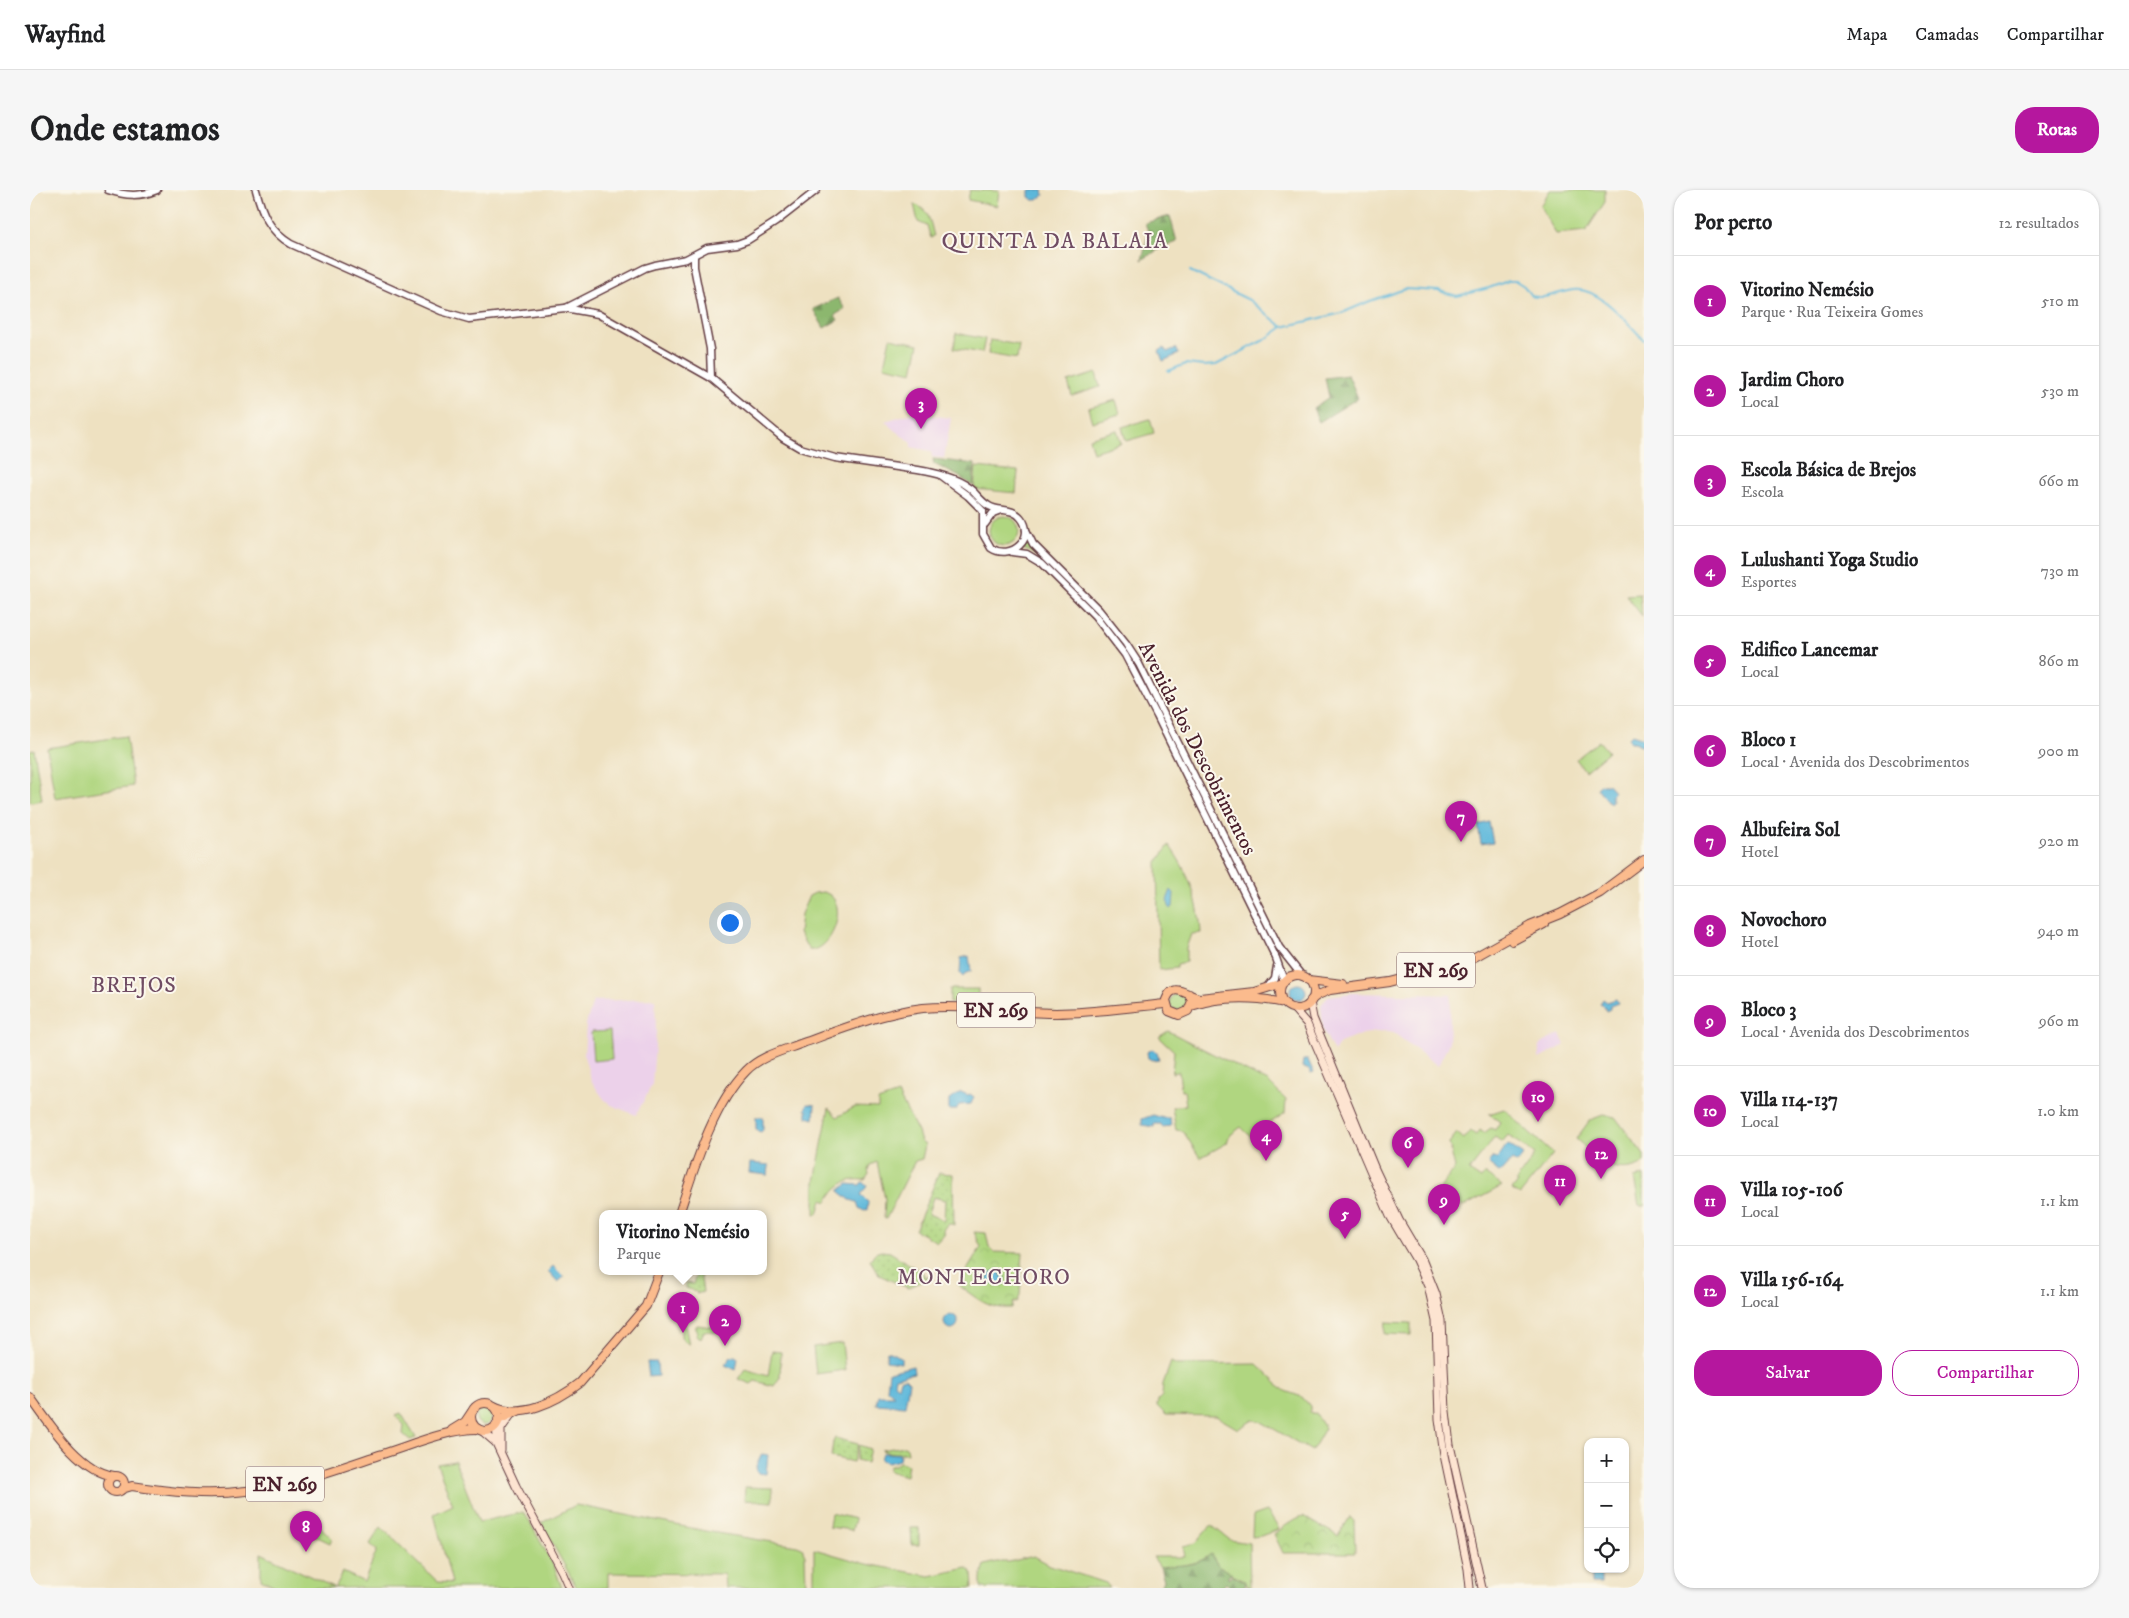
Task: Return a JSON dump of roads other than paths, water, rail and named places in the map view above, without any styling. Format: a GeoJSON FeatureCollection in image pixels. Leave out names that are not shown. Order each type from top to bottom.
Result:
{"type":"FeatureCollection","features":[{"type":"Feature","properties":{"kind":"main road","name":"EN 269"},"geometry":{"type":"LineString","coordinates":[[1293,1008],[1302,1008],[1310,1001],[1330,990],[1390,982],[1464,963],[1530,926],[1560,914],[1600,893],[1644,860]]}},
{"type":"Feature","properties":{"kind":"main road","name":"EN 269"},"geometry":{"type":"LineString","coordinates":[[680,1210],[707,1137],[725,1099],[745,1071],[753,1064],[771,1055],[845,1028],[887,1015],[925,1008],[1070,1013],[1166,1004],[1167,996],[1173,991],[1180,989],[1194,997],[1200,998],[1249,993],[1284,982],[1292,976],[1338,985],[1390,982]]}},
{"type":"Feature","properties":{"kind":"main road"},"geometry":{"type":"LineString","coordinates":[[1305,978],[1313,989],[1310,1001],[1313,1018],[1375,1168],[1399,1220],[1422,1260],[1436,1294],[1442,1321],[1446,1411],[1450,1444],[1482,1588]]}},
{"type":"Feature","properties":{"kind":"main road"},"geometry":{"type":"LineString","coordinates":[[1284,982],[1280,991],[1285,1004]]}},
{"type":"Feature","properties":{"kind":"main road"},"geometry":{"type":"LineString","coordinates":[[1188,994],[1191,1006]]}},
{"type":"Feature","properties":{"kind":"main road"},"geometry":{"type":"LineString","coordinates":[[1166,1004],[1169,1011],[1179,1015],[1186,1013],[1191,1006],[1202,1002],[1252,998],[1285,1004],[1293,1008],[1307,1024],[1390,1216],[1416,1260],[1428,1286],[1436,1321],[1441,1438],[1468,1569],[1470,1588]]}},
{"type":"Feature","properties":{"kind":"main road","name":"EN 269"},"geometry":{"type":"LineString","coordinates":[[30,1397],[65,1445],[103,1477],[108,1487],[116,1492],[132,1486],[199,1493],[261,1489],[299,1480],[432,1438],[464,1430],[491,1429],[497,1422],[510,1414],[522,1409],[546,1404],[569,1391],[588,1375],[646,1306],[658,1275]]}},
{"type":"Feature","properties":{"kind":"main road","name":"EN 269"},"geometry":{"type":"LineString","coordinates":[[432,1438],[457,1428],[465,1422],[479,1404],[492,1405],[499,1409],[522,1409]]}},
{"type":"Feature","properties":{"kind":"main road"},"geometry":{"type":"LineString","coordinates":[[492,1405],[498,1412],[497,1422],[501,1453]]}},
{"type":"Feature","properties":{"kind":"main road"},"geometry":{"type":"LineString","coordinates":[[471,1412],[472,1422],[491,1438],[501,1453],[569,1588]]}},
{"type":"Feature","properties":{"kind":"main road"},"geometry":{"type":"LineString","coordinates":[[501,1453],[501,1429],[510,1414]]}},
{"type":"Feature","properties":{"kind":"main road","name":"EN 269"},"geometry":{"type":"LineString","coordinates":[[87,1463],[105,1474],[149,1488]]}},
{"type":"Feature","properties":{"kind":"main road"},"geometry":{"type":"LineString","coordinates":[[108,1487],[108,1481],[117,1477],[124,1482],[122,1489]]}},
{"type":"Feature","properties":{"kind":"street"},"geometry":{"type":"LineString","coordinates":[[108,190],[127,196],[144,195],[157,190]]}},
{"type":"Feature","properties":{"kind":"street"},"geometry":{"type":"LineString","coordinates":[[256,190],[267,221],[283,239],[440,311],[469,319],[566,308],[585,311],[608,319],[710,378],[783,438],[800,448],[835,458],[918,470],[941,476],[957,481],[969,488],[990,507],[1018,515],[1026,527],[1021,545],[1010,552],[1001,552],[991,548],[985,540],[984,516],[980,506],[941,476]]}},
{"type":"Feature","properties":{"kind":"street"},"geometry":{"type":"LineString","coordinates":[[566,308],[645,268],[694,256],[707,248],[737,244],[748,240],[776,222],[817,190]]}},
{"type":"Feature","properties":{"kind":"street"},"geometry":{"type":"LineString","coordinates":[[694,256],[694,268],[710,349],[710,378]]}},
{"type":"Feature","properties":{"kind":"street"},"geometry":{"type":"LineString","coordinates":[[984,528],[988,517],[993,513],[1004,510]]}},
{"type":"Feature","properties":{"kind":"street","name":"Avenida dos Descobrimentos"},"geometry":{"type":"LineString","coordinates":[[1026,527],[1033,544],[1099,610],[1139,664],[1274,937],[1285,956],[1305,978]]}},
{"type":"Feature","properties":{"kind":"street","name":"Avenida dos Descobrimentos"},"geometry":{"type":"LineString","coordinates":[[1010,552],[1026,554],[1042,563],[1095,616],[1125,655],[1276,958],[1284,982]]}},
{"type":"Feature","properties":{"kind":"street"},"geometry":{"type":"LineString","coordinates":[[1266,989],[1277,973],[1276,958]]}},
{"type":"Feature","properties":{"kind":"water"},"geometry":{"type":"Polygon","coordinates":[[[1029,190],[1043,190],[1044,195],[1038,200],[1033,200],[1029,197],[1029,190]]]}},
{"type":"Feature","properties":{"kind":"water"},"geometry":{"type":"Polygon","coordinates":[[[1164,348],[1167,352],[1176,348],[1179,354],[1163,361],[1159,351],[1164,348]]]}},
{"type":"Feature","properties":{"kind":"water"},"geometry":{"type":"Polygon","coordinates":[[[1632,734],[1644,738],[1644,747],[1635,742],[1630,742],[1628,738],[1632,734]]]}},
{"type":"Feature","properties":{"kind":"water"},"geometry":{"type":"Polygon","coordinates":[[[1602,784],[1608,784],[1614,791],[1611,795],[1612,801],[1610,803],[1597,788],[1602,784]]]}},
{"type":"Feature","properties":{"kind":"water"},"geometry":{"type":"Polygon","coordinates":[[[1489,822],[1493,842],[1481,844],[1478,825],[1489,822]]]}},
{"type":"Feature","properties":{"kind":"water"},"geometry":{"type":"Polygon","coordinates":[[[1171,890],[1174,893],[1173,907],[1170,909],[1167,900],[1171,890]]]}},
{"type":"Feature","properties":{"kind":"water"},"geometry":{"type":"Polygon","coordinates":[[[969,956],[971,971],[963,977],[960,974],[961,958],[969,956]]]}},
{"type":"Feature","properties":{"kind":"water"},"geometry":{"type":"Polygon","coordinates":[[[1295,984],[1301,984],[1306,989],[1304,998],[1295,1000],[1290,995],[1290,989],[1295,984]]]}},
{"type":"Feature","properties":{"kind":"water"},"geometry":{"type":"Polygon","coordinates":[[[1603,999],[1607,1002],[1616,999],[1618,1003],[1610,1006],[1610,1009],[1606,1011],[1604,1006],[1600,1004],[1603,999]]]}},
{"type":"Feature","properties":{"kind":"water"},"geometry":{"type":"Polygon","coordinates":[[[1153,1049],[1159,1059],[1152,1060],[1148,1058],[1147,1052],[1153,1049]]]}},
{"type":"Feature","properties":{"kind":"water"},"geometry":{"type":"Polygon","coordinates":[[[1303,1060],[1308,1060],[1314,1073],[1311,1074],[1309,1070],[1302,1067],[1303,1060]]]}},
{"type":"Feature","properties":{"kind":"water"},"geometry":{"type":"Polygon","coordinates":[[[961,1092],[974,1097],[971,1104],[959,1105],[956,1110],[949,1110],[949,1100],[961,1092]]]}},
{"type":"Feature","properties":{"kind":"water"},"geometry":{"type":"Polygon","coordinates":[[[807,1104],[815,1105],[814,1119],[807,1117],[807,1110],[805,1110],[807,1104]]]}},
{"type":"Feature","properties":{"kind":"water"},"geometry":{"type":"Polygon","coordinates":[[[1153,1115],[1170,1118],[1171,1126],[1162,1127],[1161,1124],[1154,1124],[1154,1127],[1142,1125],[1142,1119],[1153,1115]]]}},
{"type":"Feature","properties":{"kind":"water"},"geometry":{"type":"Polygon","coordinates":[[[756,1117],[763,1117],[763,1130],[761,1132],[756,1130],[756,1117]]]}},
{"type":"Feature","properties":{"kind":"water"},"geometry":{"type":"Polygon","coordinates":[[[1509,1145],[1523,1155],[1517,1163],[1512,1160],[1500,1173],[1488,1163],[1493,1157],[1497,1159],[1506,1146],[1509,1145]]]}},
{"type":"Feature","properties":{"kind":"water"},"geometry":{"type":"Polygon","coordinates":[[[750,1163],[769,1165],[768,1175],[749,1173],[750,1163]]]}},
{"type":"Feature","properties":{"kind":"water"},"geometry":{"type":"Polygon","coordinates":[[[862,1182],[867,1186],[861,1195],[868,1202],[867,1210],[864,1211],[859,1208],[857,1202],[850,1200],[839,1191],[847,1184],[860,1185],[862,1182]]]}},
{"type":"Feature","properties":{"kind":"water"},"geometry":{"type":"Polygon","coordinates":[[[553,1266],[564,1277],[558,1282],[548,1271],[553,1266]]]}},
{"type":"Feature","properties":{"kind":"water"},"geometry":{"type":"Polygon","coordinates":[[[998,1269],[1001,1276],[1006,1278],[1005,1284],[992,1283],[987,1279],[990,1274],[998,1269]]]}},
{"type":"Feature","properties":{"kind":"water"},"geometry":{"type":"Polygon","coordinates":[[[948,1315],[954,1315],[958,1322],[954,1329],[948,1329],[944,1325],[944,1319],[948,1315]]]}},
{"type":"Feature","properties":{"kind":"water"},"geometry":{"type":"Polygon","coordinates":[[[887,1351],[901,1357],[901,1363],[886,1361],[887,1351]]]}},
{"type":"Feature","properties":{"kind":"water"},"geometry":{"type":"Polygon","coordinates":[[[735,1356],[738,1358],[736,1370],[725,1365],[730,1358],[735,1356]]]}},
{"type":"Feature","properties":{"kind":"water"},"geometry":{"type":"Polygon","coordinates":[[[647,1362],[657,1362],[658,1376],[649,1377],[647,1362]]]}},
{"type":"Feature","properties":{"kind":"water"},"geometry":{"type":"Polygon","coordinates":[[[913,1366],[914,1373],[895,1377],[894,1384],[898,1387],[900,1379],[905,1378],[909,1382],[905,1406],[876,1404],[878,1395],[894,1395],[887,1389],[889,1372],[913,1366]]]}},
{"type":"Feature","properties":{"kind":"water"},"geometry":{"type":"Polygon","coordinates":[[[882,1453],[900,1454],[899,1460],[887,1463],[880,1459],[882,1453]]]}},
{"type":"Feature","properties":{"kind":"water"},"geometry":{"type":"Polygon","coordinates":[[[762,1454],[768,1455],[766,1474],[757,1473],[756,1466],[762,1454]]]}},
{"type":"Feature","properties":{"kind":"water"},"geometry":{"type":"Polygon","coordinates":[[[1601,1573],[1601,1584],[1591,1584],[1591,1574],[1588,1574],[1601,1573]]]}},
{"type":"Feature","properties":{"kind":"waterway"},"geometry":{"type":"LineString","coordinates":[[1190,271],[1249,300],[1283,327],[1342,313],[1405,289],[1439,291],[1457,296],[1508,281],[1516,281],[1524,286],[1531,296],[1536,297],[1573,290],[1583,290],[1593,294],[1621,316],[1644,340]]}},
{"type":"Feature","properties":{"kind":"waterway"},"geometry":{"type":"LineString","coordinates":[[1168,371],[1186,364],[1216,365],[1266,339],[1283,327]]}},
{"type":"Feature","properties":{"kind":"place","name":"Escola Básica de Brejos"},"geometry":{"type":"Point","coordinates":[921,429]}},
{"type":"Feature","properties":{"kind":"place","name":"Albufeira Sol"},"geometry":{"type":"Point","coordinates":[1461,842]}},
{"type":"Feature","properties":{"kind":"place","name":"Villa 114-137"},"geometry":{"type":"Point","coordinates":[1538,1122]}},
{"type":"Feature","properties":{"kind":"place","name":"Lulushanti Yoga Studio"},"geometry":{"type":"Point","coordinates":[1266,1161]}},
{"type":"Feature","properties":{"kind":"place","name":"Bloco 1"},"geometry":{"type":"Point","coordinates":[1408,1168]}},
{"type":"Feature","properties":{"kind":"place","name":"Villa 156-164"},"geometry":{"type":"Point","coordinates":[1601,1179]}},
{"type":"Feature","properties":{"kind":"place","name":"Villa 105-106"},"geometry":{"type":"Point","coordinates":[1560,1206]}},
{"type":"Feature","properties":{"kind":"place","name":"Bloco 3"},"geometry":{"type":"Point","coordinates":[1444,1225]}},
{"type":"Feature","properties":{"kind":"place","name":"Edifico Lancemar"},"geometry":{"type":"Point","coordinates":[1345,1239]}},
{"type":"Feature","properties":{"kind":"place","name":"Vitorino Nemésio"},"geometry":{"type":"Point","coordinates":[683,1333]}},
{"type":"Feature","properties":{"kind":"place","name":"Jardim Choro"},"geometry":{"type":"Point","coordinates":[725,1346]}},
{"type":"Feature","properties":{"kind":"place","name":"Novochoro"},"geometry":{"type":"Point","coordinates":[306,1552]}},
{"type":"Feature","properties":{"kind":"district","name":"QUINTA DA BALAIA"},"geometry":{"type":"Point","coordinates":[1055,240]}},
{"type":"Feature","properties":{"kind":"district","name":"BREJOS"},"geometry":{"type":"Point","coordinates":[134,984]}},
{"type":"Feature","properties":{"kind":"district","name":"MONTECHORO"},"geometry":{"type":"Point","coordinates":[984,1276]}}]}
